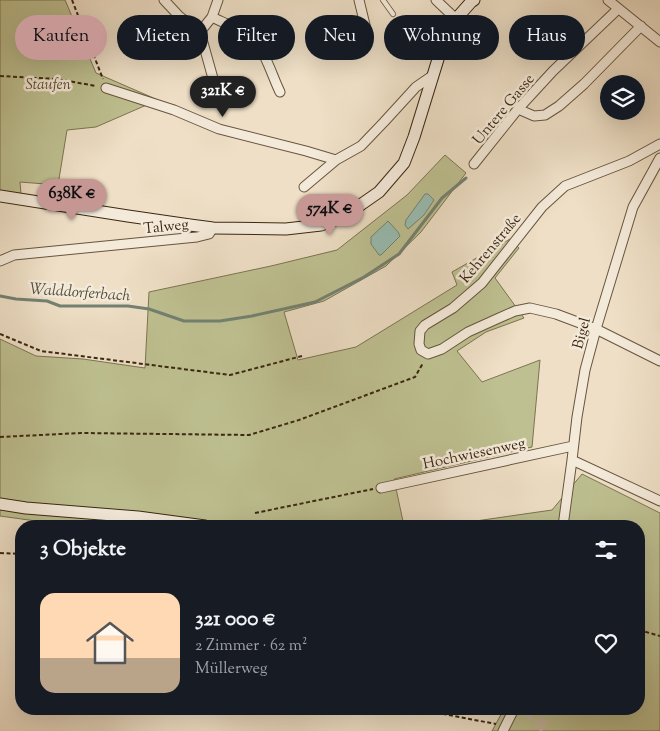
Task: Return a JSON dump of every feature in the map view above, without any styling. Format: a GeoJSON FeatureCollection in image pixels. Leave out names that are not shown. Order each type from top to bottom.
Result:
{"type":"FeatureCollection","features":[{"type":"Feature","properties":{"kind":"street"},"geometry":{"type":"LineString","coordinates":[[164,0],[179,15]]}},
{"type":"Feature","properties":{"kind":"street"},"geometry":{"type":"LineString","coordinates":[[208,22],[212,17],[218,0]]}},
{"type":"Feature","properties":{"kind":"street"},"geometry":{"type":"LineString","coordinates":[[359,0],[363,15]]}},
{"type":"Feature","properties":{"kind":"street"},"geometry":{"type":"LineString","coordinates":[[436,0],[452,15]]}},
{"type":"Feature","properties":{"kind":"street"},"geometry":{"type":"LineString","coordinates":[[460,15],[474,0]]}},
{"type":"Feature","properties":{"kind":"street"},"geometry":{"type":"LineString","coordinates":[[608,0],[660,42]]}},
{"type":"Feature","properties":{"kind":"street","name":"Untere Gasse"},"geometry":{"type":"LineString","coordinates":[[474,164],[518,109],[553,71],[618,9]]}},
{"type":"Feature","properties":{"kind":"street"},"geometry":{"type":"LineString","coordinates":[[212,17],[256,41],[280,92]]}},
{"type":"Feature","properties":{"kind":"street"},"geometry":{"type":"LineString","coordinates":[[518,109],[534,116],[545,115],[559,106],[641,26]]}},
{"type":"Feature","properties":{"kind":"street"},"geometry":{"type":"LineString","coordinates":[[208,60],[214,82]]}},
{"type":"Feature","properties":{"kind":"street"},"geometry":{"type":"LineString","coordinates":[[0,196],[214,228],[286,229],[321,225],[344,218],[379,192],[404,163],[414,137],[437,60]]}},
{"type":"Feature","properties":{"kind":"street"},"geometry":{"type":"LineString","coordinates":[[304,187],[336,160],[361,146],[416,87],[432,76]]}},
{"type":"Feature","properties":{"kind":"street"},"geometry":{"type":"LineString","coordinates":[[106,88],[174,110],[219,129],[297,148],[336,160]]}},
{"type":"Feature","properties":{"kind":"street","name":"Kehrenstraße"},"geometry":{"type":"LineString","coordinates":[[428,354],[421,350],[419,344],[420,331],[425,324],[453,308],[482,283],[542,207],[565,186],[629,161],[660,144]]}},
{"type":"Feature","properties":{"kind":"street","name":"Bigel"},"geometry":{"type":"LineString","coordinates":[[564,520],[585,370],[633,207],[660,158]]}},
{"type":"Feature","properties":{"kind":"street","name":"Talweg"},"geometry":{"type":"LineString","coordinates":[[0,261],[14,255],[197,237],[209,234],[214,228]]}},
{"type":"Feature","properties":{"kind":"street"},"geometry":{"type":"LineString","coordinates":[[428,354],[442,349],[468,332],[499,318],[515,311],[530,308],[556,314],[596,329],[660,361]]}},
{"type":"Feature","properties":{"kind":"street","name":"Hochwiesenweg"},"geometry":{"type":"LineString","coordinates":[[381,488],[574,446]]}},
{"type":"Feature","properties":{"kind":"street"},"geometry":{"type":"LineString","coordinates":[[572,460],[660,500]]}},
{"type":"Feature","properties":{"kind":"street"},"geometry":{"type":"LineString","coordinates":[[0,504],[160,520]]}},
{"type":"Feature","properties":{"kind":"street"},"geometry":{"type":"LineString","coordinates":[[504,728],[511,715]]}},
{"type":"Feature","properties":{"kind":"lane"},"geometry":{"type":"LineString","coordinates":[[383,0],[393,14]]}},
{"type":"Feature","properties":{"kind":"path"},"geometry":{"type":"LineString","coordinates":[[72,0],[106,88]]}},
{"type":"Feature","properties":{"kind":"path"},"geometry":{"type":"LineString","coordinates":[[0,76],[57,79],[106,88]]}},
{"type":"Feature","properties":{"kind":"path"},"geometry":{"type":"LineString","coordinates":[[0,334],[41,351],[230,375],[302,356]]}},
{"type":"Feature","properties":{"kind":"path"},"geometry":{"type":"LineString","coordinates":[[0,437],[81,433],[249,435],[299,420],[415,377],[428,354]]}},
{"type":"Feature","properties":{"kind":"path"},"geometry":{"type":"LineString","coordinates":[[255,513],[381,488]]}},
{"type":"Feature","properties":{"kind":"path"},"geometry":{"type":"LineString","coordinates":[[0,553],[15,554]]}},
{"type":"Feature","properties":{"kind":"path"},"geometry":{"type":"LineString","coordinates":[[645,632],[660,636]]}},
{"type":"Feature","properties":{"kind":"path"},"geometry":{"type":"LineString","coordinates":[[444,715],[504,728]]}},
{"type":"Feature","properties":{"kind":"green space","name":"Staufen"},"geometry":{"type":"Polygon","coordinates":[[[0,0],[65,0],[71,15],[15,15],[15,60],[90,60],[96,73],[158,100],[96,127],[67,130],[58,185],[20,182],[21,194],[0,192],[0,0]]]}},
{"type":"Feature","properties":{"kind":"green space"},"geometry":{"type":"Polygon","coordinates":[[[445,155],[466,173],[421,232],[386,266],[324,301],[284,312],[298,360],[356,347],[457,285],[452,272],[510,239],[519,248],[495,278],[524,318],[486,332],[457,351],[482,382],[540,360],[532,447],[394,479],[403,520],[29,520],[0,516],[0,339],[36,356],[83,359],[145,368],[149,292],[337,250],[407,195],[445,155]]]}},
{"type":"Feature","properties":{"kind":"green space"},"geometry":{"type":"Polygon","coordinates":[[[582,474],[660,513],[660,731],[492,731],[501,715],[645,715],[645,520],[483,520],[552,510],[582,474]]]}},
{"type":"Feature","properties":{"kind":"water"},"geometry":{"type":"Polygon","coordinates":[[[425,194],[428,194],[434,200],[424,215],[408,229],[405,225],[406,220],[425,194]]]}},
{"type":"Feature","properties":{"kind":"water"},"geometry":{"type":"Polygon","coordinates":[[[388,221],[400,236],[379,255],[371,244],[371,237],[388,221]]]}},
{"type":"Feature","properties":{"kind":"waterway","name":"Walddorferbach"},"geometry":{"type":"LineString","coordinates":[[0,296],[47,301],[60,306],[128,306],[149,309],[184,321],[220,321],[315,302],[364,277],[399,254],[442,198],[466,178]]}},
{"type":"Feature","properties":{"kind":"tunnel"},"geometry":{"type":"LineString","coordinates":[[531,715],[548,731]]}}]}
